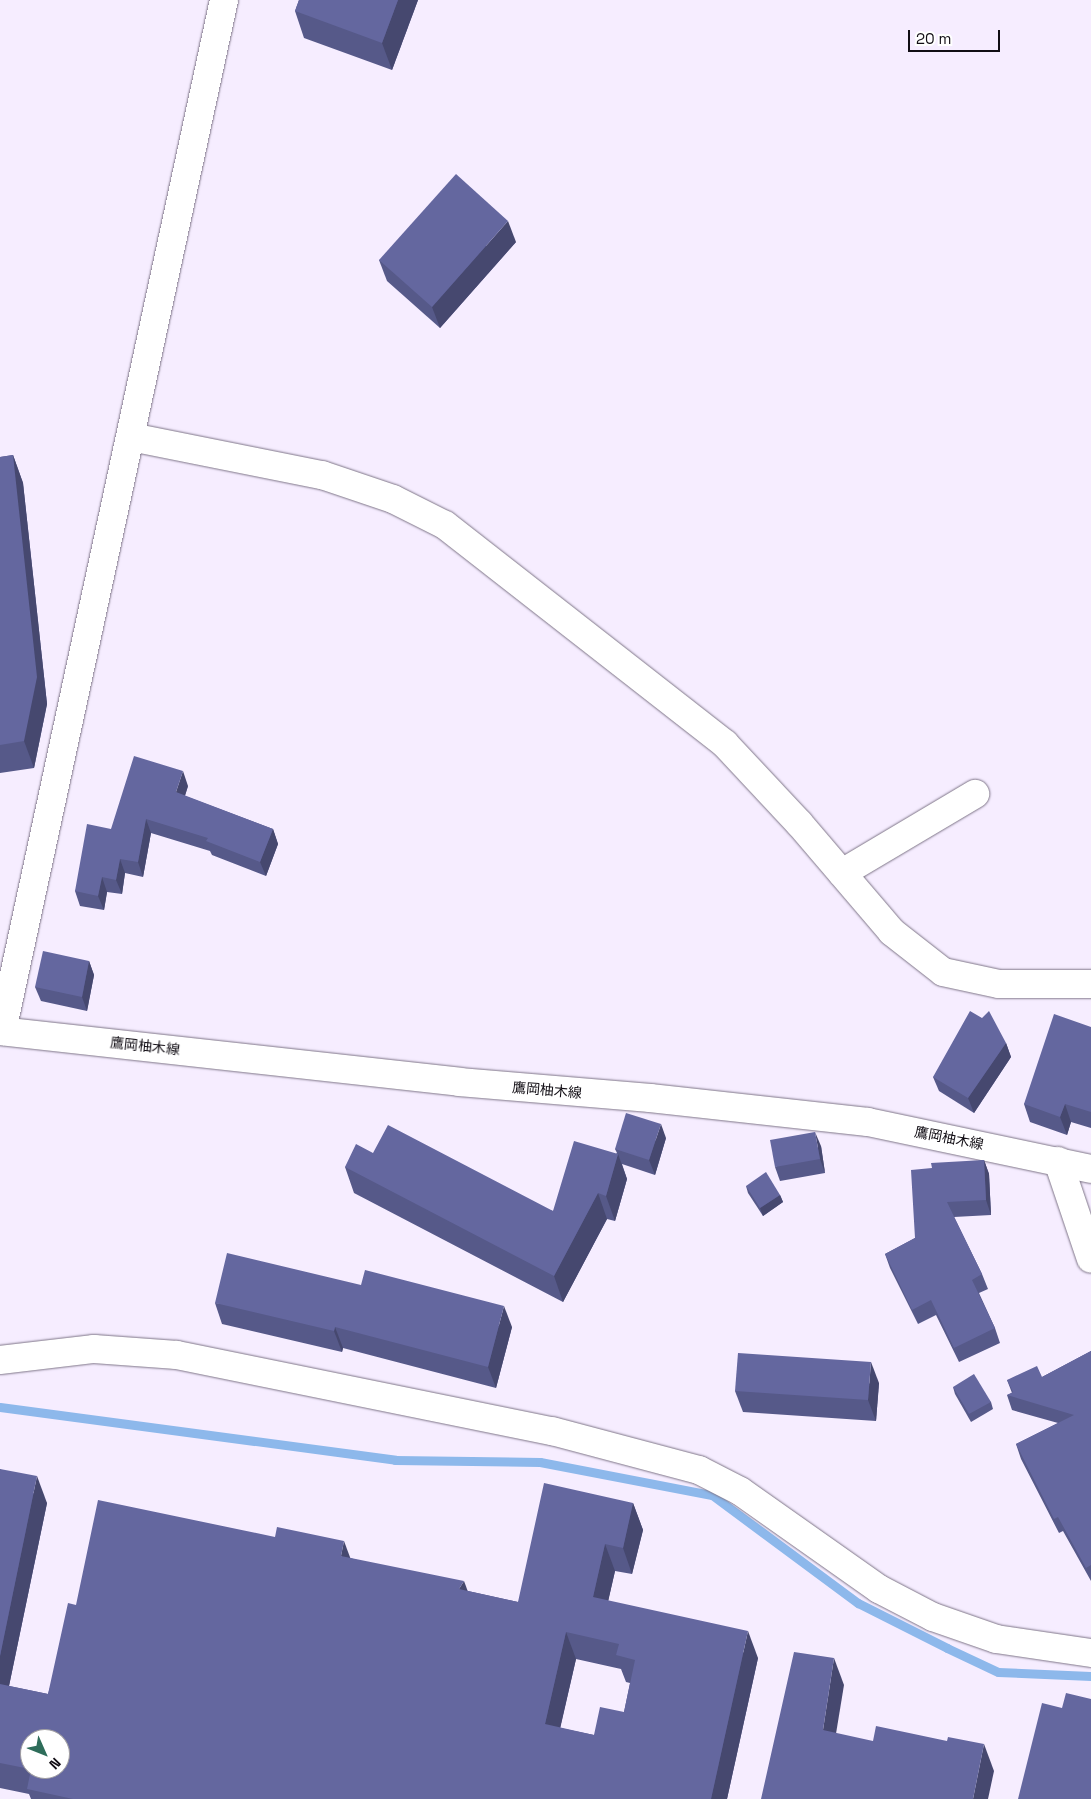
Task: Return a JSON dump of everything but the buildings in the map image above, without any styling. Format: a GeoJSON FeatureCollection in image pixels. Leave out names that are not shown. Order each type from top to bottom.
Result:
{"type":"FeatureCollection","features":[{"type":"Feature","properties":{"kind":"street"},"geometry":{"type":"LineString","coordinates":[[1,1031],[224,0]]}},
{"type":"Feature","properties":{"kind":"street"},"geometry":{"type":"LineString","coordinates":[[131,437],[322,475],[393,499],[445,524],[725,744],[892,932],[943,972],[999,984],[1091,984]]}},
{"type":"Feature","properties":{"kind":"street"},"geometry":{"type":"LineString","coordinates":[[842,874],[975,794]]}},
{"type":"Feature","properties":{"kind":"street","name":"鷹岡柚木線"},"geometry":{"type":"LineString","coordinates":[[1,1031],[459,1082],[650,1098],[858,1121],[1091,1169]]}},
{"type":"Feature","properties":{"kind":"street"},"geometry":{"type":"LineString","coordinates":[[1058,1161],[1091,1259]]}},
{"type":"Feature","properties":{"kind":"street"},"geometry":{"type":"LineString","coordinates":[[0,1360],[94,1349],[177,1355],[552,1431],[690,1468],[740,1491],[878,1589],[933,1617],[996,1640],[1091,1653]]}},
{"type":"Feature","properties":{"kind":"waterway"},"geometry":{"type":"LineString","coordinates":[[0,1407],[395,1460],[540,1462],[712,1495],[858,1603],[947,1648],[998,1672],[1091,1676]]}}]}
